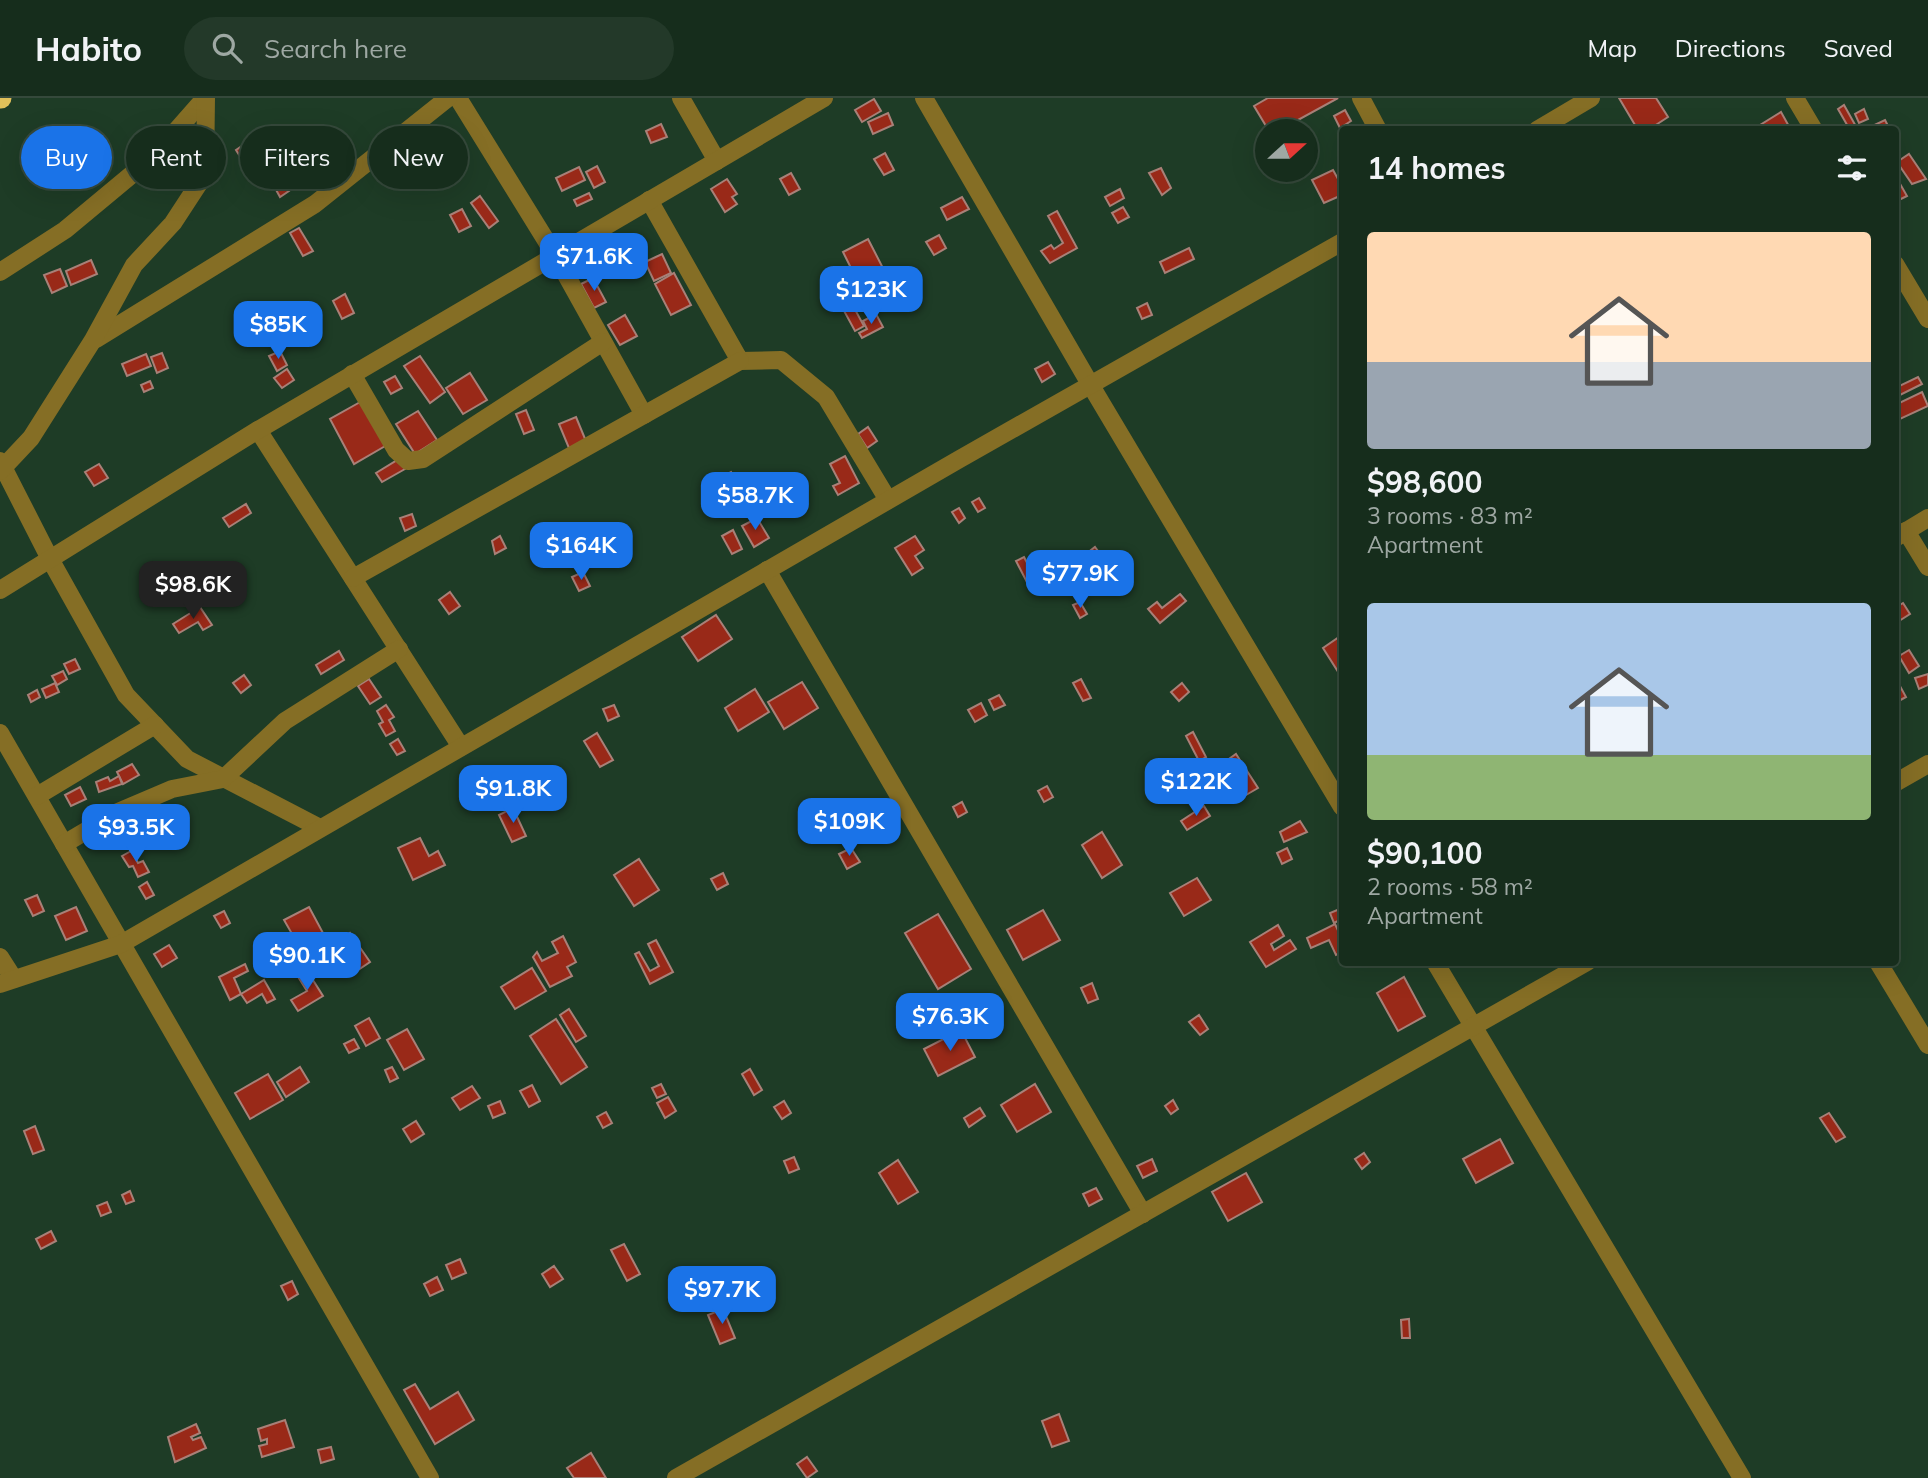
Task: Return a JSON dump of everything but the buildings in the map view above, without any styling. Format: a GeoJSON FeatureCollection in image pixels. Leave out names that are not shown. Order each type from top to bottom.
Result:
{"type":"FeatureCollection","features":[{"type":"Feature","properties":{"kind":"street"},"geometry":{"type":"LineString","coordinates":[[0,272],[65,230],[154,156],[206,98]]}},
{"type":"Feature","properties":{"kind":"street"},"geometry":{"type":"LineString","coordinates":[[206,98],[205,174],[173,223],[134,265],[93,340],[31,438],[1,466],[126,695],[187,759],[320,828]]}},
{"type":"Feature","properties":{"kind":"street"},"geometry":{"type":"LineString","coordinates":[[93,340],[314,204],[448,98]]}},
{"type":"Feature","properties":{"kind":"street"},"geometry":{"type":"LineString","coordinates":[[458,98],[555,255],[644,415]]}},
{"type":"Feature","properties":{"kind":"street"},"geometry":{"type":"LineString","coordinates":[[681,98],[716,161]]}},
{"type":"Feature","properties":{"kind":"street"},"geometry":{"type":"LineString","coordinates":[[0,590],[258,430],[824,98]]}},
{"type":"Feature","properties":{"kind":"street"},"geometry":{"type":"LineString","coordinates":[[924,98],[1090,384],[1339,802]]}},
{"type":"Feature","properties":{"kind":"street"},"geometry":{"type":"LineString","coordinates":[[1361,98],[1376,126]]}},
{"type":"Feature","properties":{"kind":"street"},"geometry":{"type":"LineString","coordinates":[[1544,126],[1591,98]]}},
{"type":"Feature","properties":{"kind":"street"},"geometry":{"type":"LineString","coordinates":[[1795,98],[1812,126]]}},
{"type":"Feature","properties":{"kind":"street"},"geometry":{"type":"LineString","coordinates":[[649,200],[740,361]]}},
{"type":"Feature","properties":{"kind":"street"},"geometry":{"type":"LineString","coordinates":[[0,957],[7,982],[121,944],[888,500],[1339,244]]}},
{"type":"Feature","properties":{"kind":"street"},"geometry":{"type":"LineString","coordinates":[[1899,269],[1923,299],[1928,318]]}},
{"type":"Feature","properties":{"kind":"street"},"geometry":{"type":"LineString","coordinates":[[352,374],[396,450],[408,461],[423,459],[603,342]]}},
{"type":"Feature","properties":{"kind":"street"},"geometry":{"type":"LineString","coordinates":[[353,578],[740,361],[780,360],[826,397],[888,500]]}},
{"type":"Feature","properties":{"kind":"street"},"geometry":{"type":"LineString","coordinates":[[258,430],[461,747]]}},
{"type":"Feature","properties":{"kind":"street"},"geometry":{"type":"LineString","coordinates":[[1928,518],[1901,534],[1928,567]]}},
{"type":"Feature","properties":{"kind":"street"},"geometry":{"type":"LineString","coordinates":[[767,570],[1143,1214]]}},
{"type":"Feature","properties":{"kind":"street"},"geometry":{"type":"LineString","coordinates":[[64,844],[118,812],[172,789],[223,779],[285,721],[399,649]]}},
{"type":"Feature","properties":{"kind":"street"},"geometry":{"type":"LineString","coordinates":[[37,796],[155,725]]}},
{"type":"Feature","properties":{"kind":"street"},"geometry":{"type":"LineString","coordinates":[[0,733],[6,758],[37,796],[430,1478]]}},
{"type":"Feature","properties":{"kind":"street"},"geometry":{"type":"LineString","coordinates":[[1899,781],[1928,764]]}},
{"type":"Feature","properties":{"kind":"street"},"geometry":{"type":"LineString","coordinates":[[1437,966],[1742,1478]]}},
{"type":"Feature","properties":{"kind":"street"},"geometry":{"type":"LineString","coordinates":[[676,1478],[1580,966]]}},
{"type":"Feature","properties":{"kind":"street"},"geometry":{"type":"LineString","coordinates":[[1880,966],[1928,1045]]}}]}
